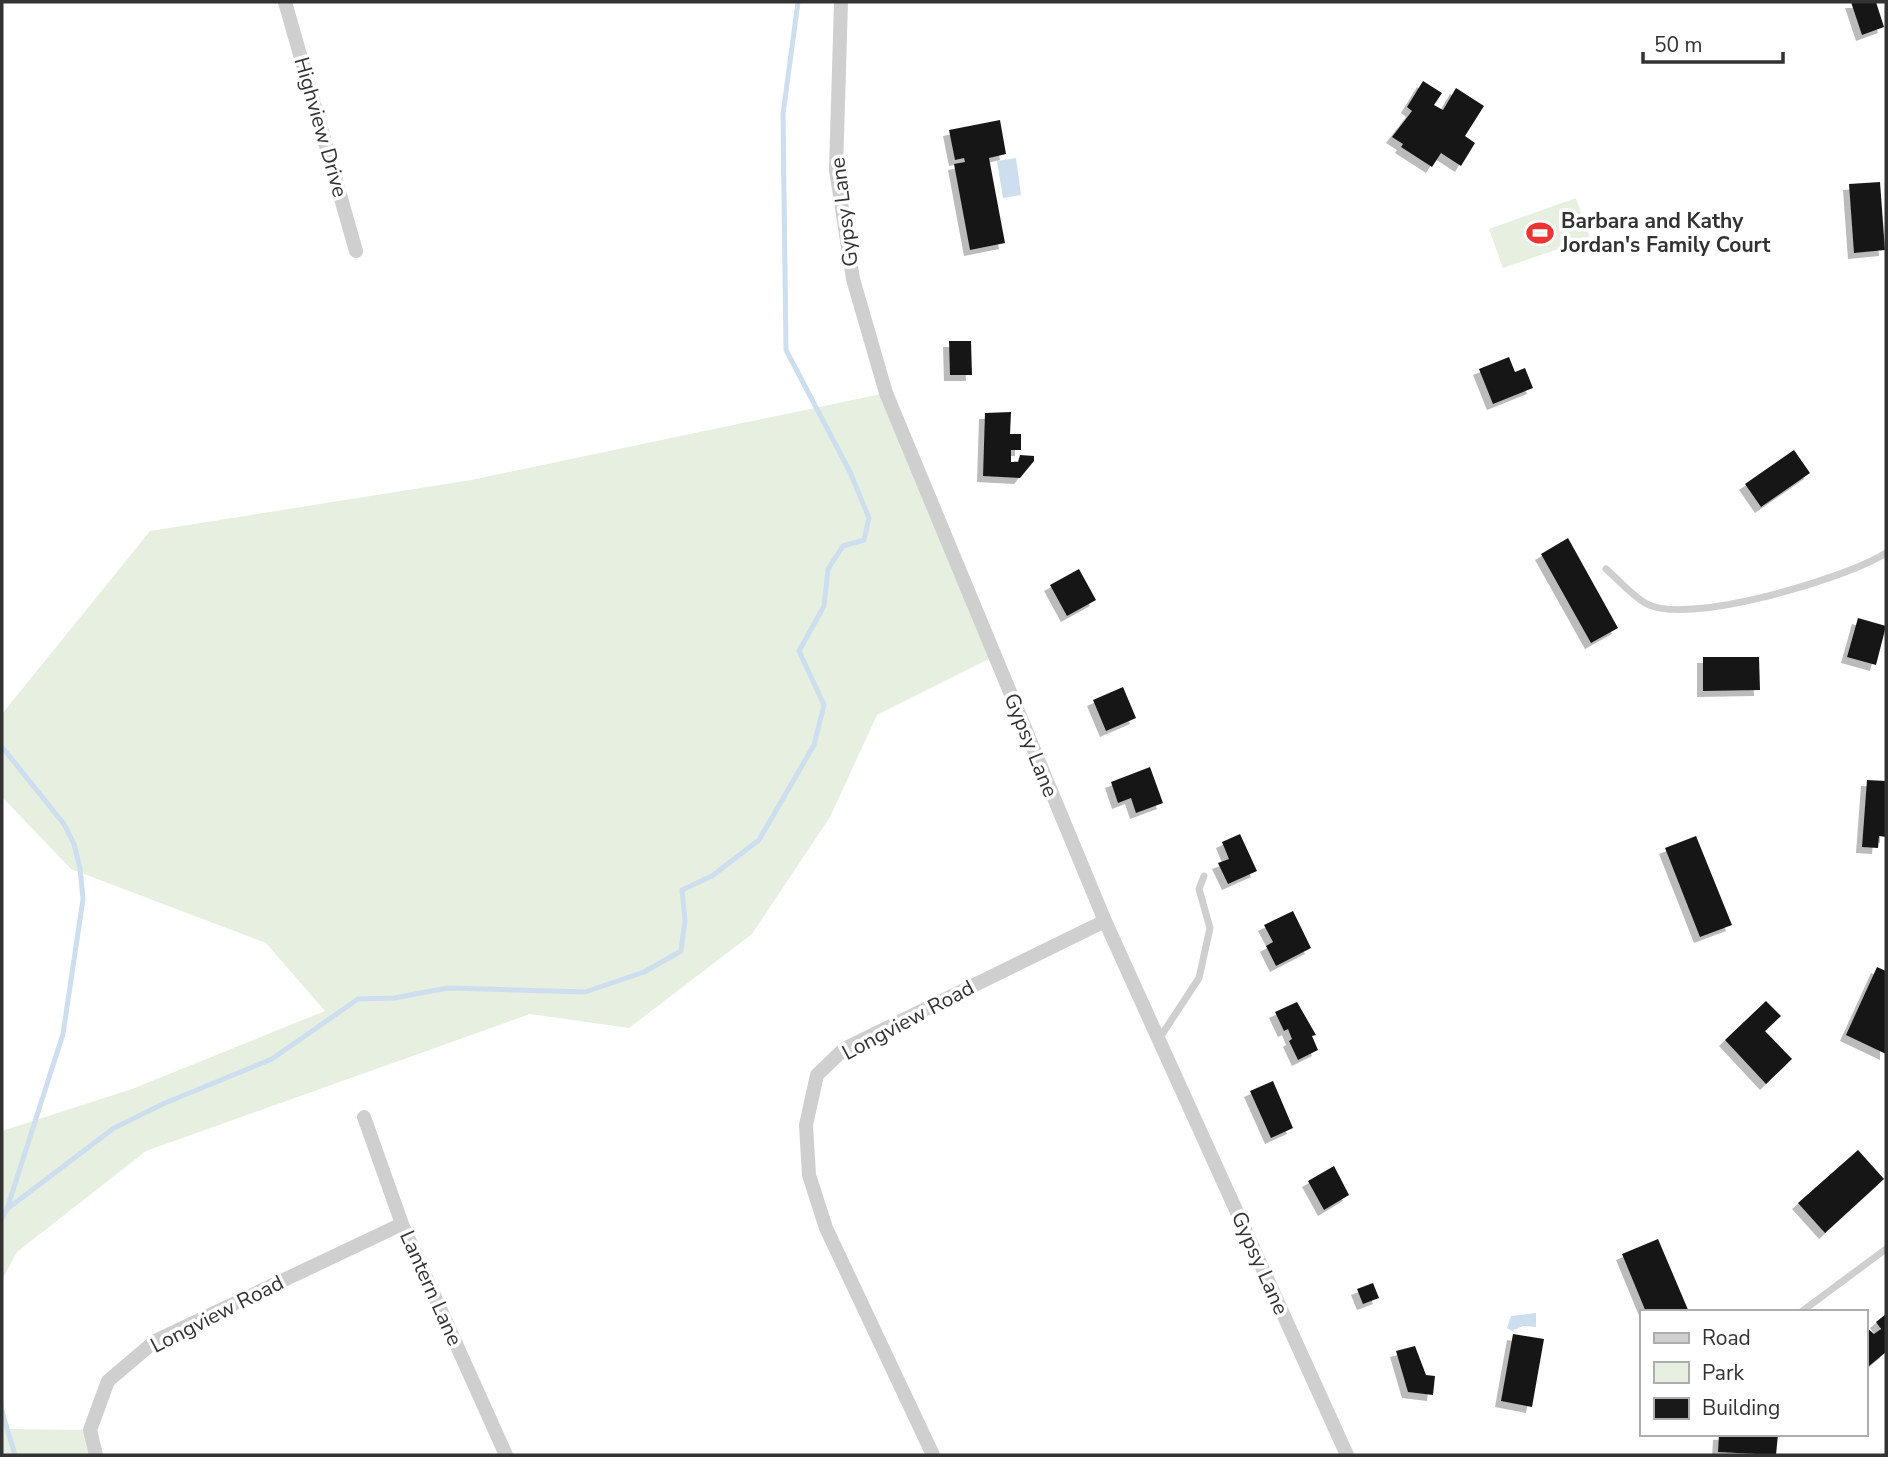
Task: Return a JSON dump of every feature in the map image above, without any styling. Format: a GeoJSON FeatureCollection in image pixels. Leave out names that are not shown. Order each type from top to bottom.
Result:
{"type":"FeatureCollection","features":[{"type":"Feature","properties":{"kind":"street","name":"Highview Drive"},"geometry":{"type":"LineString","coordinates":[[285,2],[356,251]]}},
{"type":"Feature","properties":{"kind":"street","name":"Gypsy Lane"},"geometry":{"type":"LineString","coordinates":[[841,2],[836,170],[853,279],[887,393],[1105,921],[1347,1455]]}},
{"type":"Feature","properties":{"kind":"street","name":"Longview Road"},"geometry":{"type":"LineString","coordinates":[[933,1455],[826,1228],[809,1175],[806,1125],[817,1075],[844,1049],[1105,921]]}},
{"type":"Feature","properties":{"kind":"street","name":"Lantern Lane"},"geometry":{"type":"LineString","coordinates":[[364,1117],[402,1224],[506,1455]]}},
{"type":"Feature","properties":{"kind":"street","name":"Longview Road"},"geometry":{"type":"LineString","coordinates":[[96,1455],[90,1430],[108,1381],[155,1341],[402,1224]]}},
{"type":"Feature","properties":{"kind":"lane"},"geometry":{"type":"LineString","coordinates":[[1606,569],[1648,605],[1708,607],[1787,593],[1869,565],[1886,554]]}},
{"type":"Feature","properties":{"kind":"lane"},"geometry":{"type":"LineString","coordinates":[[1158,1039],[1199,978],[1210,928],[1199,889],[1204,876]]}},
{"type":"Feature","properties":{"kind":"lane"},"geometry":{"type":"LineString","coordinates":[[1804,1310],[1886,1249]]}},
{"type":"Feature","properties":{"kind":"green space","name":"Barbara and Kathy Jordan's Family Court"},"geometry":{"type":"Polygon","coordinates":[[[1576,198],[1590,238],[1503,268],[1489,229],[1576,198]]]}},
{"type":"Feature","properties":{"kind":"green space"},"geometry":{"type":"Polygon","coordinates":[[[886,393],[995,656],[877,715],[830,817],[752,934],[629,1028],[530,1014],[146,1151],[17,1252],[2,1280],[2,1131],[132,1089],[325,1011],[266,943],[71,869],[2,797],[2,714],[150,531],[471,480],[886,393]]]}},
{"type":"Feature","properties":{"kind":"green space"},"geometry":{"type":"Polygon","coordinates":[[[2,1396],[8,1429],[90,1430],[96,1455],[2,1455],[2,1396]]]}},
{"type":"Feature","properties":{"kind":"water"},"geometry":{"type":"Polygon","coordinates":[[[1016,158],[1021,195],[1003,198],[997,161],[1016,158]]]}},
{"type":"Feature","properties":{"kind":"water"},"geometry":{"type":"Polygon","coordinates":[[[1536,1313],[1536,1327],[1523,1326],[1512,1331],[1507,1328],[1511,1316],[1536,1313]]]}},
{"type":"Feature","properties":{"kind":"building"},"geometry":{"type":"Polygon","coordinates":[[[1851,2],[1876,2],[1884,27],[1862,35],[1851,2]]]}},
{"type":"Feature","properties":{"kind":"building"},"geometry":{"type":"Polygon","coordinates":[[[1423,81],[1442,93],[1434,105],[1443,110],[1456,88],[1484,106],[1465,136],[1475,143],[1461,166],[1441,153],[1432,167],[1401,147],[1403,144],[1392,137],[1412,111],[1407,107],[1423,81]]]}},
{"type":"Feature","properties":{"kind":"building"},"geometry":{"type":"Polygon","coordinates":[[[1000,120],[1006,154],[989,158],[1005,243],[970,250],[954,164],[965,162],[964,158],[955,160],[949,130],[1000,120]]]}},
{"type":"Feature","properties":{"kind":"building"},"geometry":{"type":"Polygon","coordinates":[[[1880,182],[1885,250],[1854,253],[1849,184],[1880,182]]]}},
{"type":"Feature","properties":{"kind":"building"},"geometry":{"type":"Polygon","coordinates":[[[949,341],[971,341],[972,375],[950,375],[949,341]]]}},
{"type":"Feature","properties":{"kind":"building"},"geometry":{"type":"Polygon","coordinates":[[[1509,357],[1515,372],[1525,368],[1533,388],[1493,404],[1479,369],[1509,357]]]}},
{"type":"Feature","properties":{"kind":"building"},"geometry":{"type":"Polygon","coordinates":[[[1011,412],[1010,434],[1021,434],[1021,450],[1011,450],[1011,462],[1018,462],[1020,455],[1034,456],[1034,461],[1020,478],[983,476],[985,413],[1011,412]]]}},
{"type":"Feature","properties":{"kind":"building"},"geometry":{"type":"Polygon","coordinates":[[[1794,450],[1810,473],[1761,507],[1745,484],[1794,450]]]}},
{"type":"Feature","properties":{"kind":"building"},"geometry":{"type":"Polygon","coordinates":[[[1568,538],[1618,628],[1591,643],[1541,554],[1568,538]]]}},
{"type":"Feature","properties":{"kind":"building"},"geometry":{"type":"Polygon","coordinates":[[[1079,569],[1096,600],[1067,616],[1050,585],[1079,569]]]}},
{"type":"Feature","properties":{"kind":"building"},"geometry":{"type":"Polygon","coordinates":[[[1858,618],[1886,626],[1876,665],[1847,657],[1858,618]]]}},
{"type":"Feature","properties":{"kind":"building"},"geometry":{"type":"Polygon","coordinates":[[[1703,657],[1759,657],[1760,690],[1703,691],[1703,657]]]}},
{"type":"Feature","properties":{"kind":"building"},"geometry":{"type":"Polygon","coordinates":[[[1123,687],[1136,718],[1106,731],[1093,700],[1123,687]]]}},
{"type":"Feature","properties":{"kind":"building"},"geometry":{"type":"Polygon","coordinates":[[[1150,767],[1163,803],[1136,813],[1131,798],[1118,803],[1111,782],[1150,767]]]}},
{"type":"Feature","properties":{"kind":"building"},"geometry":{"type":"Polygon","coordinates":[[[1867,780],[1886,781],[1886,837],[1879,836],[1878,848],[1862,847],[1867,780]]]}},
{"type":"Feature","properties":{"kind":"building"},"geometry":{"type":"Polygon","coordinates":[[[1240,834],[1257,871],[1228,884],[1218,863],[1229,859],[1222,842],[1240,834]]]}},
{"type":"Feature","properties":{"kind":"building"},"geometry":{"type":"Polygon","coordinates":[[[1696,836],[1732,925],[1700,937],[1665,848],[1696,836]]]}},
{"type":"Feature","properties":{"kind":"building"},"geometry":{"type":"Polygon","coordinates":[[[1293,911],[1311,948],[1276,966],[1266,946],[1273,942],[1264,925],[1293,911]]]}},
{"type":"Feature","properties":{"kind":"building"},"geometry":{"type":"Polygon","coordinates":[[[1877,967],[1886,971],[1886,1054],[1846,1035],[1877,967]]]}},
{"type":"Feature","properties":{"kind":"building"},"geometry":{"type":"Polygon","coordinates":[[[1766,1001],[1781,1016],[1765,1031],[1792,1059],[1766,1084],[1725,1040],[1766,1001]]]}},
{"type":"Feature","properties":{"kind":"building"},"geometry":{"type":"Polygon","coordinates":[[[1297,1002],[1316,1035],[1312,1036],[1318,1050],[1298,1060],[1289,1041],[1292,1039],[1288,1029],[1284,1031],[1275,1012],[1297,1002]]]}},
{"type":"Feature","properties":{"kind":"building"},"geometry":{"type":"Polygon","coordinates":[[[1273,1081],[1293,1128],[1271,1138],[1250,1091],[1273,1081]]]}},
{"type":"Feature","properties":{"kind":"building"},"geometry":{"type":"Polygon","coordinates":[[[1858,1150],[1884,1179],[1825,1233],[1798,1203],[1858,1150]]]}},
{"type":"Feature","properties":{"kind":"building"},"geometry":{"type":"Polygon","coordinates":[[[1334,1166],[1349,1195],[1324,1210],[1308,1181],[1334,1166]]]}},
{"type":"Feature","properties":{"kind":"building"},"geometry":{"type":"Polygon","coordinates":[[[1658,1239],[1688,1310],[1645,1310],[1622,1254],[1658,1239]]]}},
{"type":"Feature","properties":{"kind":"building"},"geometry":{"type":"Polygon","coordinates":[[[1373,1283],[1379,1298],[1363,1304],[1357,1289],[1373,1283]]]}},
{"type":"Feature","properties":{"kind":"building"},"geometry":{"type":"Polygon","coordinates":[[[1886,1314],[1886,1352],[1869,1366],[1867,1328],[1874,1334],[1881,1329],[1876,1322],[1886,1314]]]}},
{"type":"Feature","properties":{"kind":"building"},"geometry":{"type":"Polygon","coordinates":[[[1513,1334],[1544,1339],[1532,1407],[1501,1401],[1513,1334]]]}},
{"type":"Feature","properties":{"kind":"building"},"geometry":{"type":"Polygon","coordinates":[[[1415,1346],[1426,1375],[1435,1376],[1433,1395],[1408,1392],[1396,1351],[1415,1346]]]}},
{"type":"Feature","properties":{"kind":"building"},"geometry":{"type":"Polygon","coordinates":[[[1719,1436],[1778,1436],[1776,1455],[1718,1452],[1719,1436]]]}},
{"type":"Feature","properties":{"kind":"waterway"},"geometry":{"type":"LineString","coordinates":[[7,1209],[114,1128],[165,1103],[272,1059],[358,999],[394,998],[448,988],[585,992],[644,972],[681,951],[685,921],[682,890],[712,876],[759,840],[814,745],[824,705],[799,651],[824,606],[828,569],[843,546],[864,540],[869,518],[850,472],[786,350],[783,114],[798,2]]}},
{"type":"Feature","properties":{"kind":"waterway"},"geometry":{"type":"LineString","coordinates":[[2,747],[64,824],[74,844],[83,899],[63,1034],[2,1218]]}},
{"type":"Feature","properties":{"kind":"waterway"},"geometry":{"type":"LineString","coordinates":[[2,1412],[15,1455]]}},
{"type":"Feature","properties":{"kind":"place","name":"Barbara and Kathy Jordan's Family Court"},"geometry":{"type":"Point","coordinates":[1540,233]}}]}
